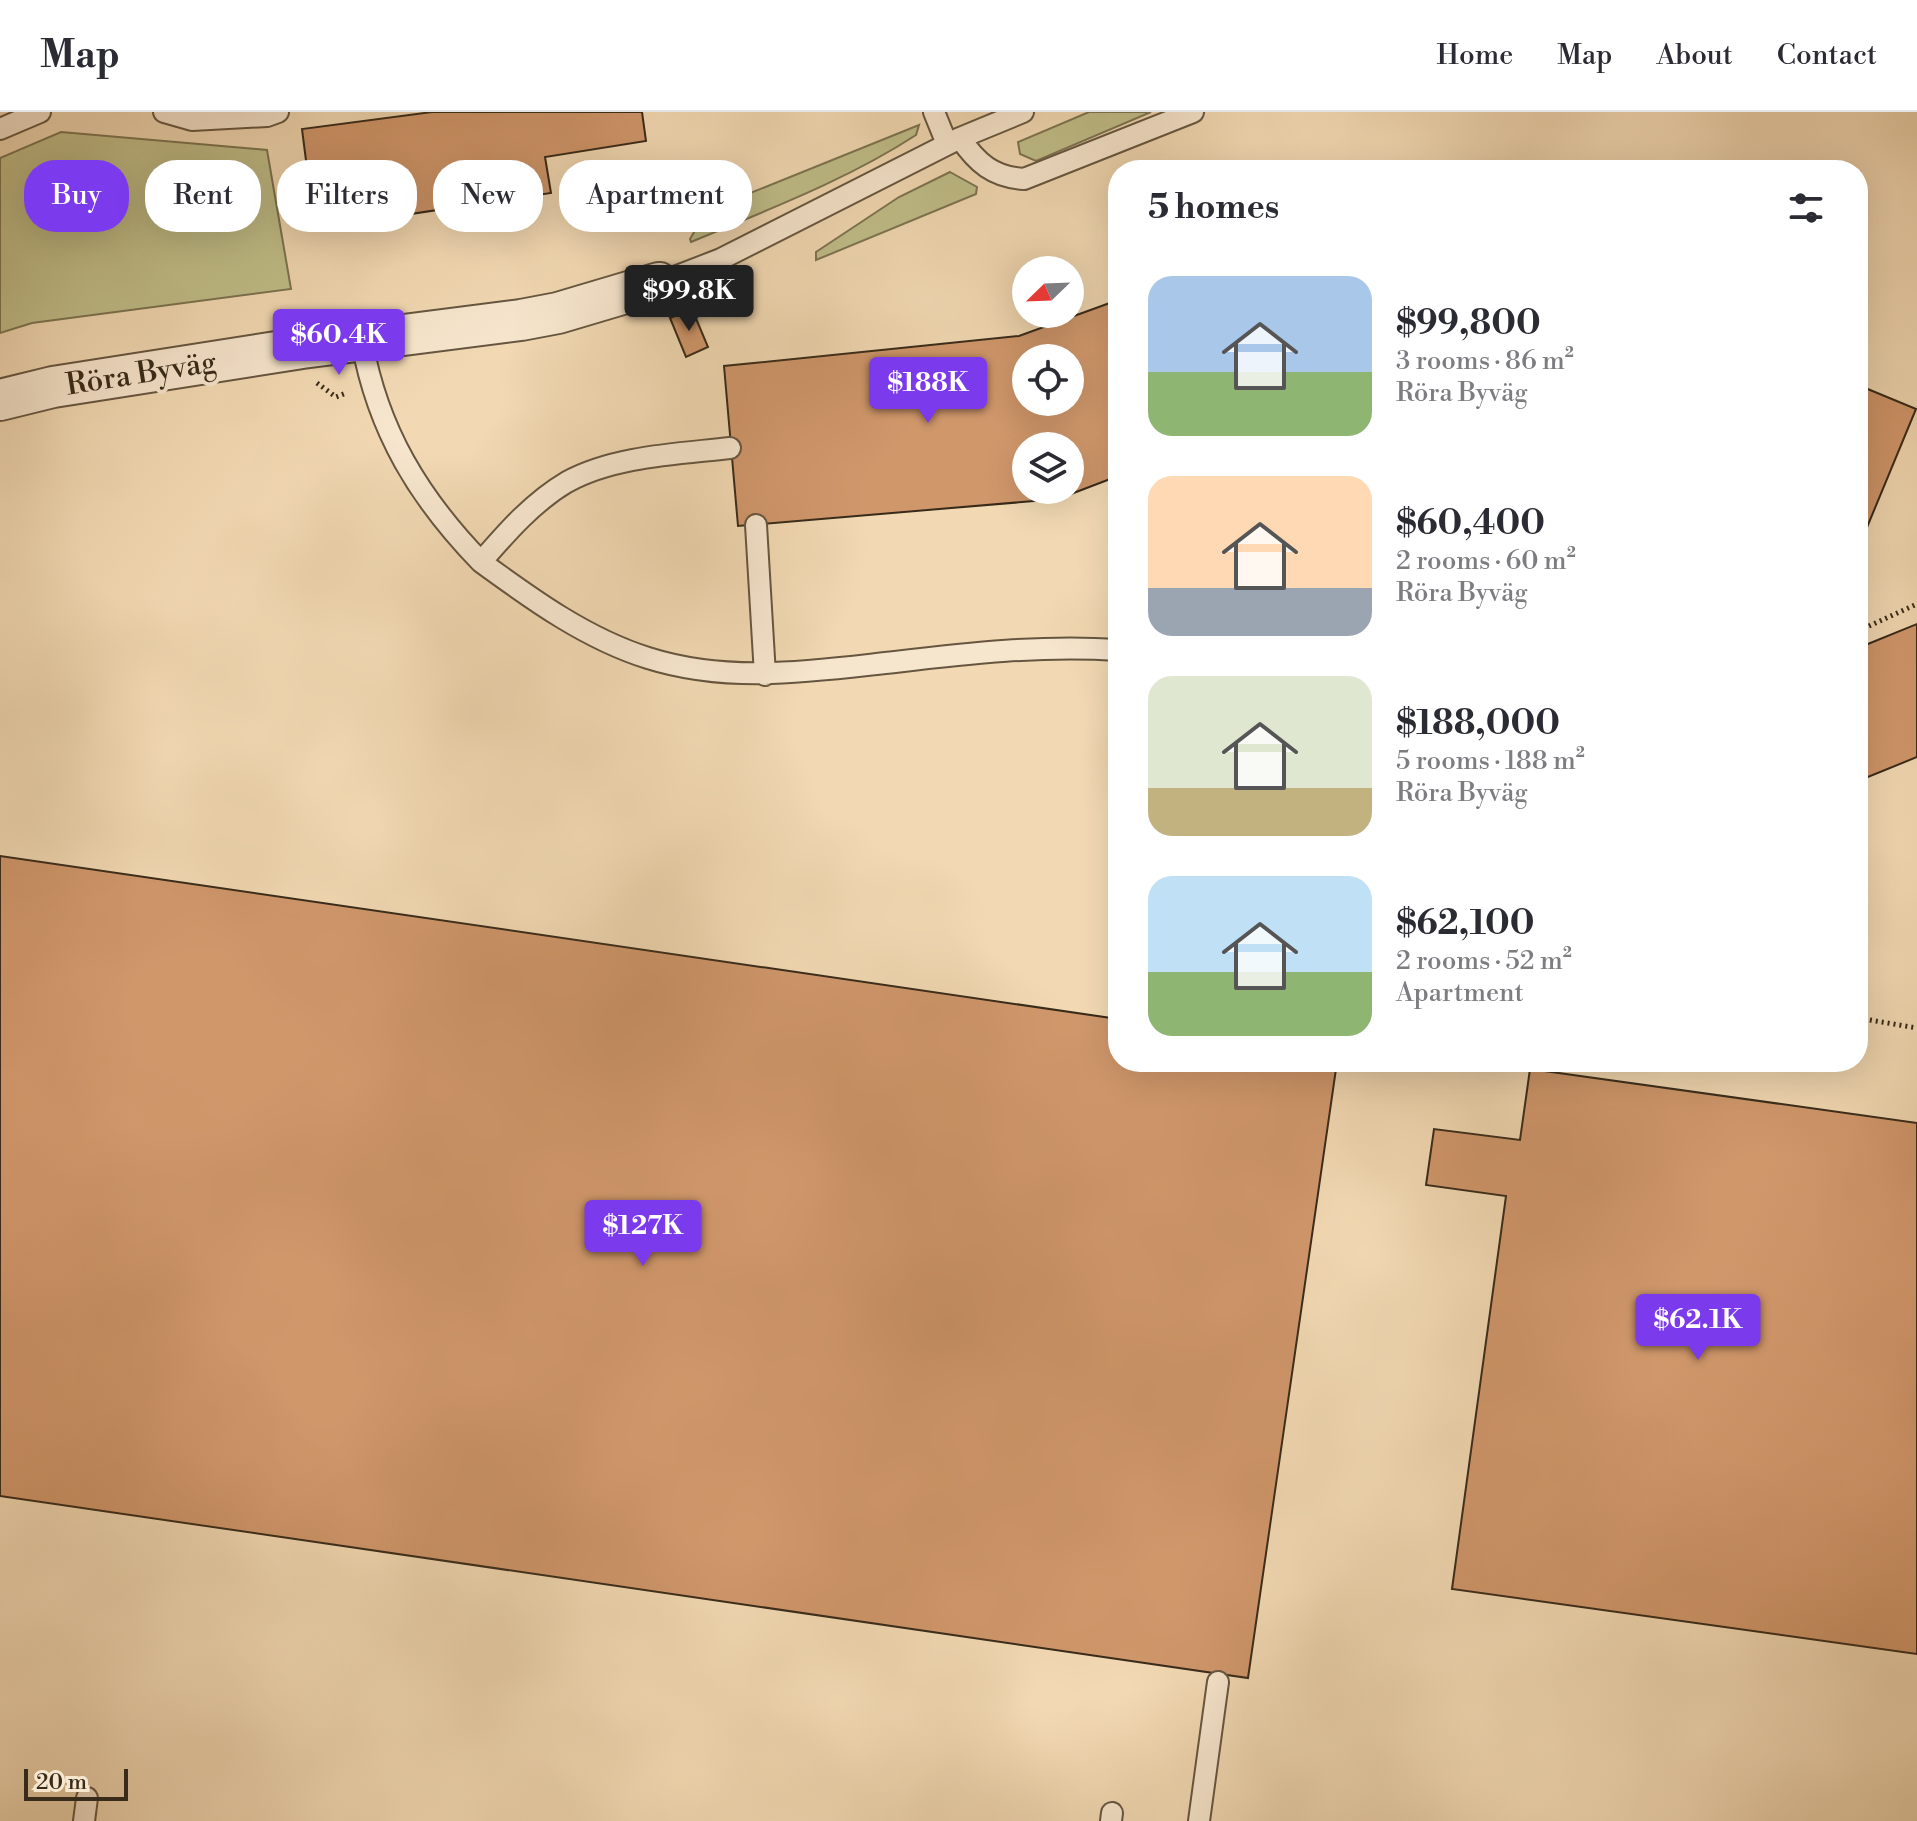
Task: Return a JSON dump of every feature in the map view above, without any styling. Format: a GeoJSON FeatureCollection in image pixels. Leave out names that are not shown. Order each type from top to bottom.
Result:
{"type":"FeatureCollection","features":[{"type":"Feature","properties":{"kind":"street","name":"Röra Byväg"},"geometry":{"type":"LineString","coordinates":[[0,400],[53,387],[302,348],[558,313],[659,283]]}},
{"type":"Feature","properties":{"kind":"lane"},"geometry":{"type":"LineString","coordinates":[[0,129],[40,112]]}},
{"type":"Feature","properties":{"kind":"lane"},"geometry":{"type":"LineString","coordinates":[[164,112],[192,120],[267,116],[278,112]]}},
{"type":"Feature","properties":{"kind":"lane"},"geometry":{"type":"LineString","coordinates":[[934,112],[954,141],[974,159],[1000,177],[1024,179],[1193,112]]}},
{"type":"Feature","properties":{"kind":"lane"},"geometry":{"type":"LineString","coordinates":[[659,283],[721,259],[954,141],[1023,112]]}},
{"type":"Feature","properties":{"kind":"lane"},"geometry":{"type":"LineString","coordinates":[[362,342],[369,383],[392,443],[414,483],[445,525],[481,562],[537,603],[596,636],[649,658],[717,673],[765,675],[977,652],[1108,650]]}},
{"type":"Feature","properties":{"kind":"lane"},"geometry":{"type":"LineString","coordinates":[[481,562],[517,520],[568,482],[601,469],[730,448]]}},
{"type":"Feature","properties":{"kind":"lane"},"geometry":{"type":"LineString","coordinates":[[756,525],[765,675]]}},
{"type":"Feature","properties":{"kind":"lane"},"geometry":{"type":"LineString","coordinates":[[1199,1821],[1218,1682]]}},
{"type":"Feature","properties":{"kind":"lane"},"geometry":{"type":"LineString","coordinates":[[84,1821],[87,1798]]}},
{"type":"Feature","properties":{"kind":"path"},"geometry":{"type":"LineString","coordinates":[[1868,626],[1917,604]]}},
{"type":"Feature","properties":{"kind":"path"},"geometry":{"type":"LineString","coordinates":[[1868,1020],[1917,1028]]}},
{"type":"Feature","properties":{"kind":"shaded area"},"geometry":{"type":"Polygon","coordinates":[[[1089,112],[1151,112],[1036,161],[1020,154],[1018,142],[1089,112]]]}},
{"type":"Feature","properties":{"kind":"shaded area"},"geometry":{"type":"Polygon","coordinates":[[[919,125],[916,135],[890,151],[752,216],[752,192],[919,125]]]}},
{"type":"Feature","properties":{"kind":"shaded area"},"geometry":{"type":"Polygon","coordinates":[[[61,132],[267,150],[277,208],[277,232],[281,232],[291,289],[32,323],[0,333],[0,158],[61,132]]]}},
{"type":"Feature","properties":{"kind":"shaded area"},"geometry":{"type":"Polygon","coordinates":[[[950,172],[977,187],[976,194],[816,260],[816,252],[899,197],[950,172]]]}},
{"type":"Feature","properties":{"kind":"shaded area"},"geometry":{"type":"Polygon","coordinates":[[[694,232],[714,232],[691,242],[694,232]]]}},
{"type":"Feature","properties":{"kind":"building"},"geometry":{"type":"Polygon","coordinates":[[[432,112],[642,112],[646,141],[545,157],[551,193],[543,194],[543,160],[433,160],[433,211],[417,213],[417,160],[306,160],[302,129],[432,112]]]}},
{"type":"Feature","properties":{"kind":"building"},"geometry":{"type":"Polygon","coordinates":[[[1108,304],[1108,480],[1084,489],[1084,432],[1012,432],[1012,503],[738,526],[724,366],[1019,336],[1041,328],[1084,328],[1084,312],[1108,304]]]}},
{"type":"Feature","properties":{"kind":"building"},"geometry":{"type":"Polygon","coordinates":[[[692,309],[708,347],[686,357],[670,318],[692,309]]]}},
{"type":"Feature","properties":{"kind":"building"},"geometry":{"type":"Polygon","coordinates":[[[1868,389],[1916,409],[1868,525],[1868,389]]]}},
{"type":"Feature","properties":{"kind":"building"},"geometry":{"type":"Polygon","coordinates":[[[1917,624],[1917,757],[1868,777],[1868,644],[1917,624]]]}},
{"type":"Feature","properties":{"kind":"building"},"geometry":{"type":"Polygon","coordinates":[[[0,856],[1108,1018],[1108,1072],[1336,1072],[1248,1678],[0,1496],[0,856]]]}},
{"type":"Feature","properties":{"kind":"building"},"geometry":{"type":"Polygon","coordinates":[[[1530,1072],[1552,1072],[1917,1123],[1917,1654],[1452,1589],[1506,1196],[1426,1185],[1434,1129],[1520,1140],[1530,1072]]]}}]}
